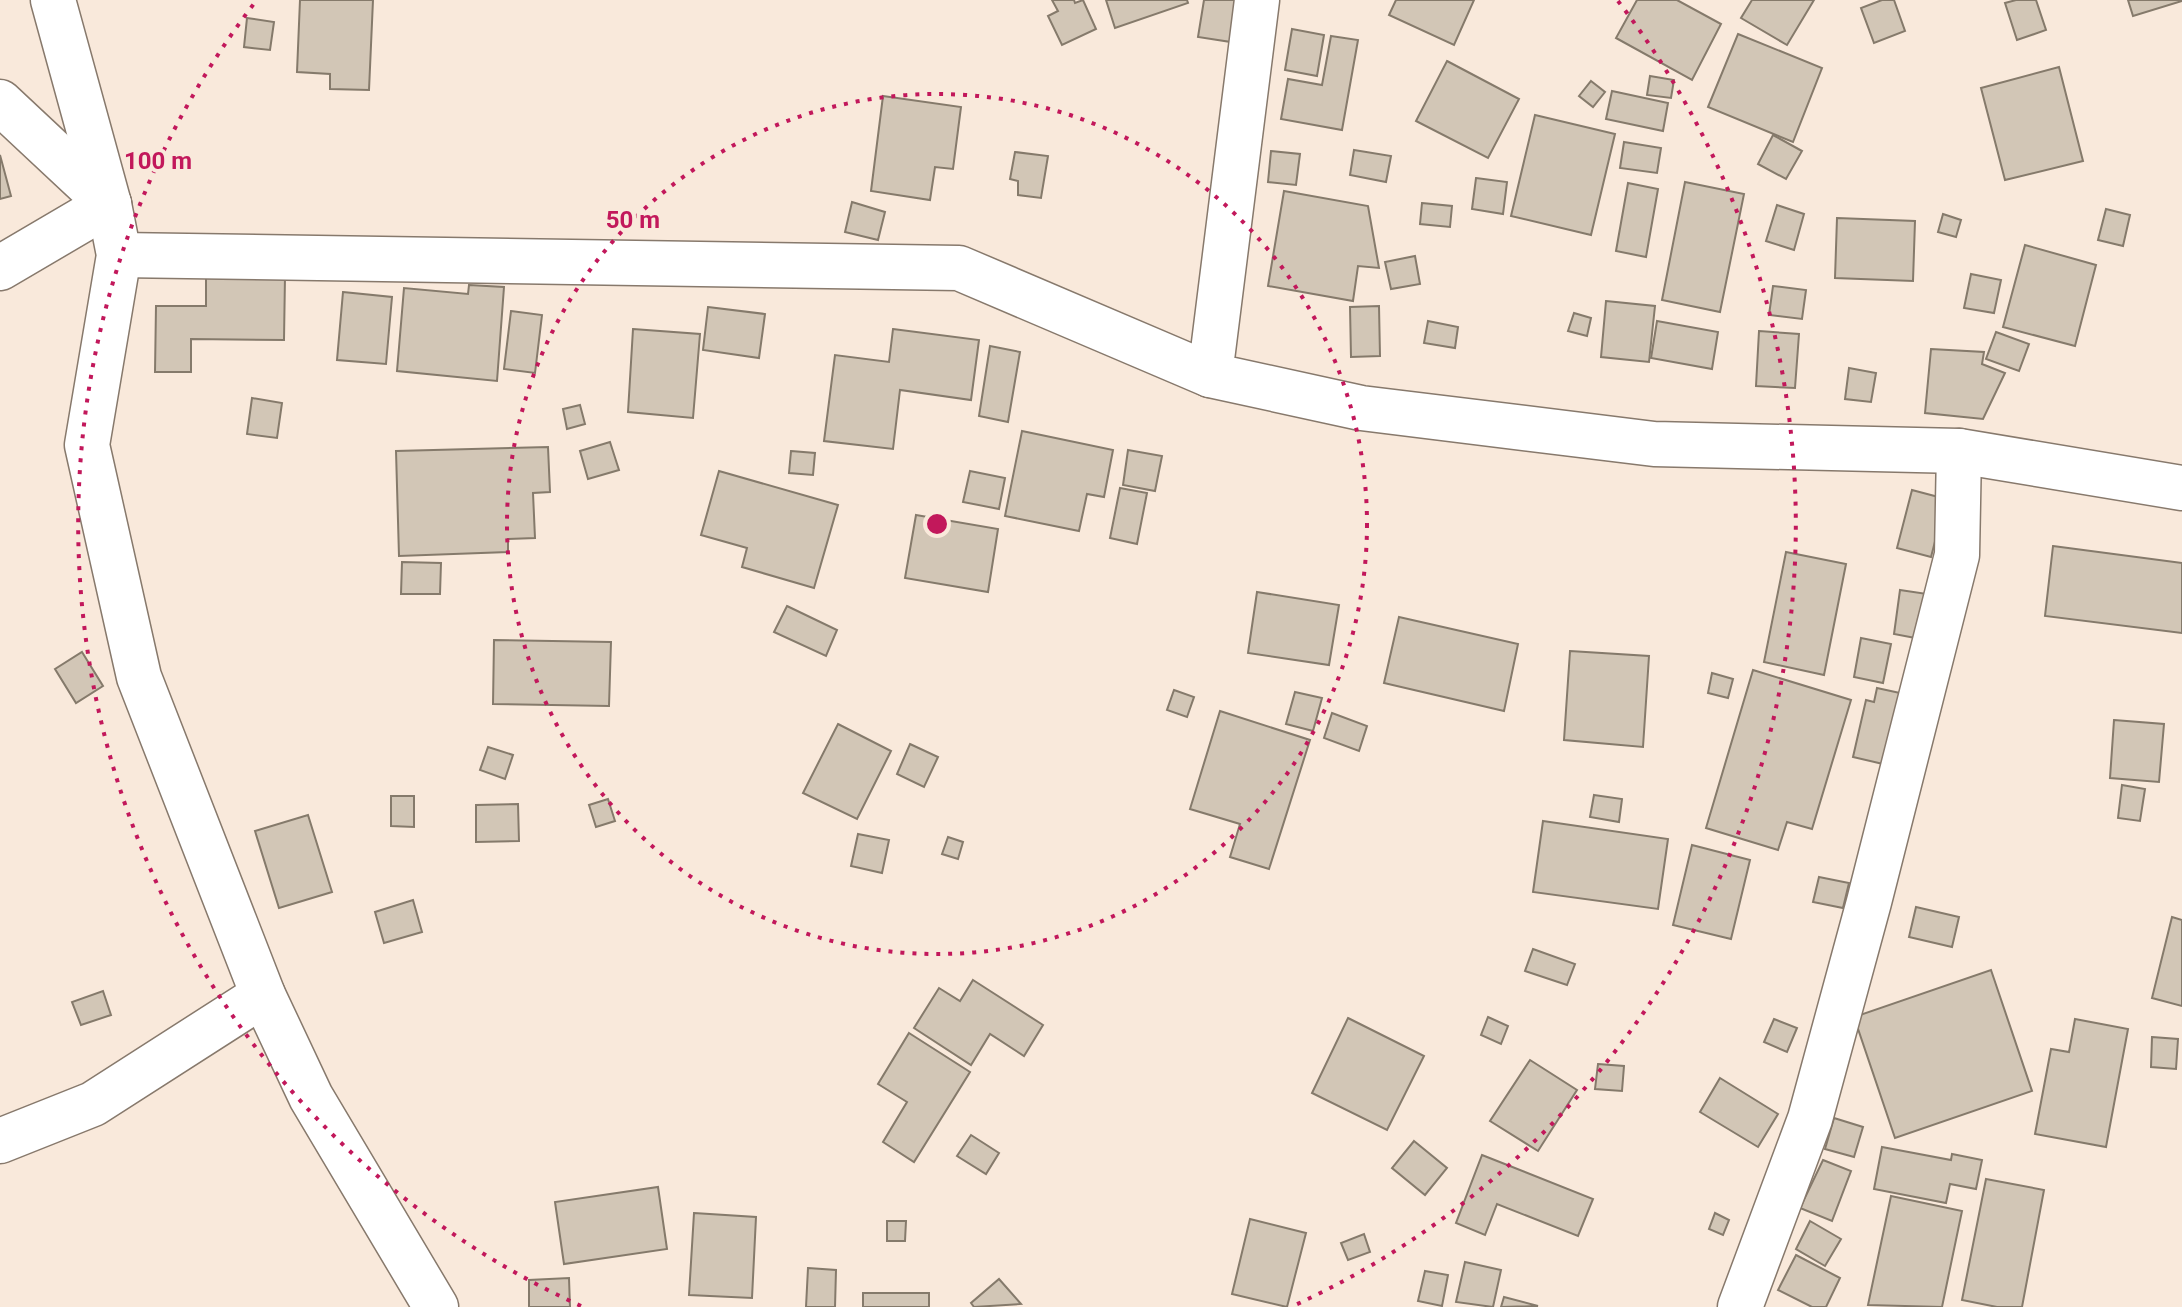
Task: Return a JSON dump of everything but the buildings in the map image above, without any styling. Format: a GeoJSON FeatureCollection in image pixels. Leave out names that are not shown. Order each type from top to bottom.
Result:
{"type":"FeatureCollection","features":[{"type":"Feature","properties":{"kind":"street"},"geometry":{"type":"LineString","coordinates":[[53,0],[109,204],[119,255],[87,445],[139,677],[263,995],[311,1097],[436,1307]]}},
{"type":"Feature","properties":{"kind":"street"},"geometry":{"type":"LineString","coordinates":[[1210,375],[1257,0]]}},
{"type":"Feature","properties":{"kind":"street"},"geometry":{"type":"LineString","coordinates":[[0,102],[109,204]]}},
{"type":"Feature","properties":{"kind":"street"},"geometry":{"type":"LineString","coordinates":[[0,268],[109,204]]}},
{"type":"Feature","properties":{"kind":"street"},"geometry":{"type":"LineString","coordinates":[[119,255],[959,268],[1210,375],[1361,408],[1654,444],[1959,451],[2182,488]]}},
{"type":"Feature","properties":{"kind":"street"},"geometry":{"type":"LineString","coordinates":[[1740,1307],[1810,1119],[1873,887],[1957,555],[1959,451]]}},
{"type":"Feature","properties":{"kind":"street"},"geometry":{"type":"LineString","coordinates":[[0,1141],[93,1104],[263,995]]}}]}
